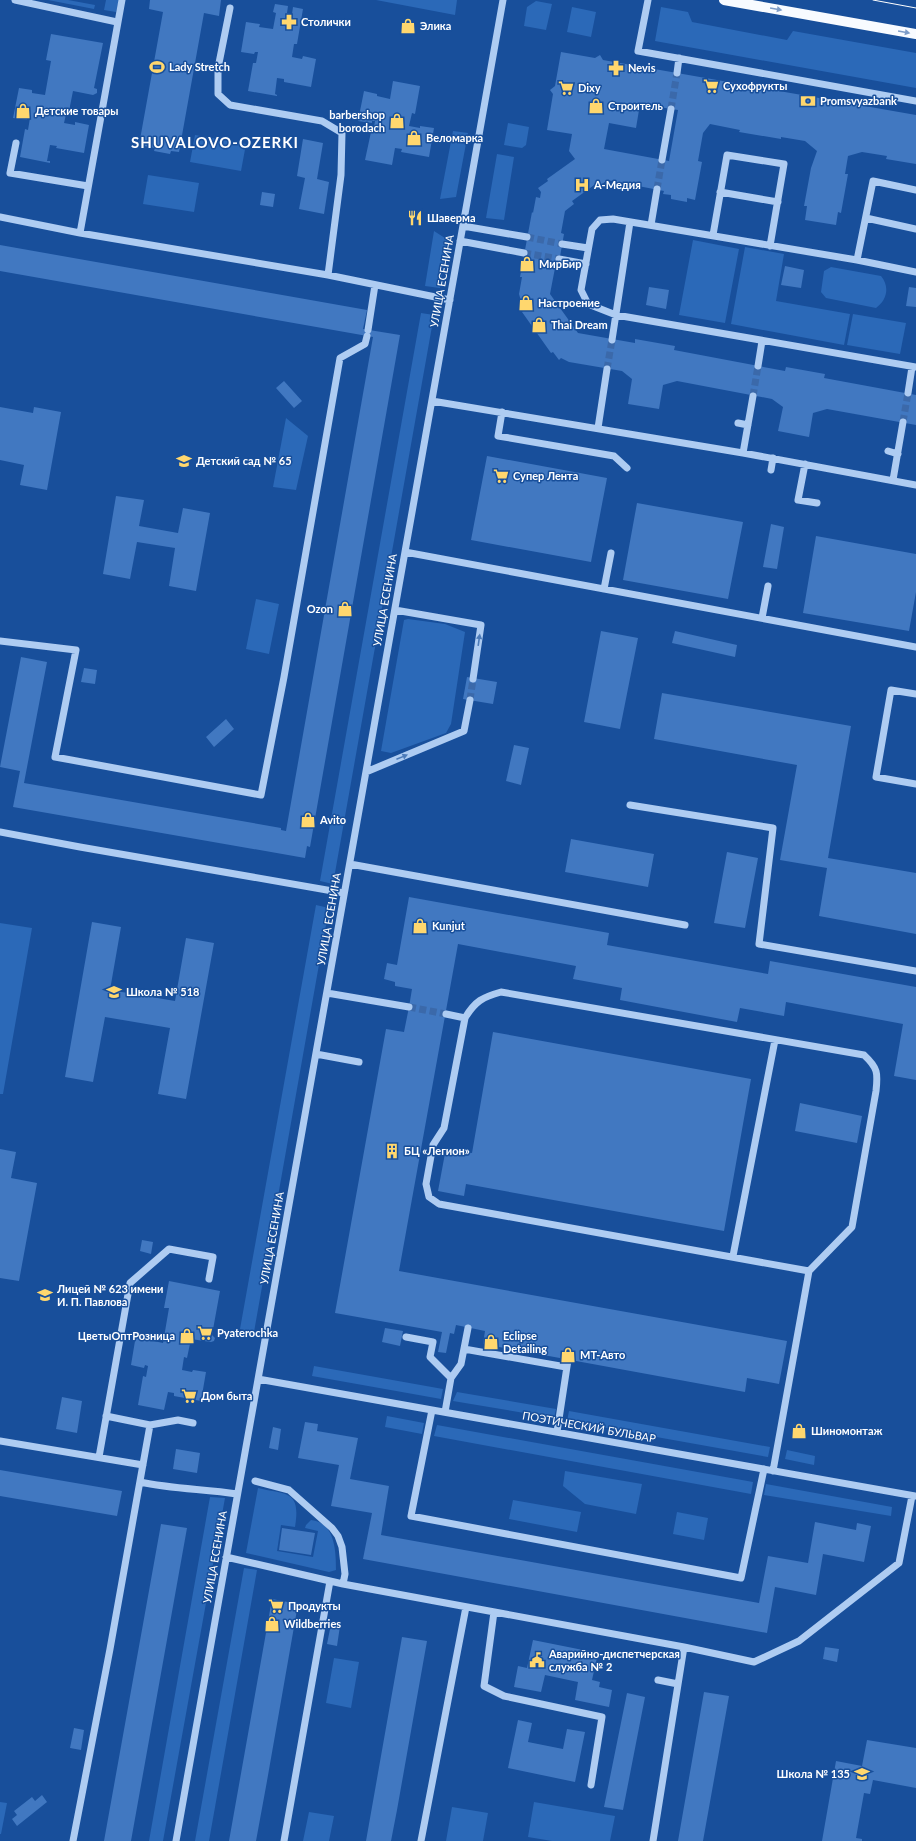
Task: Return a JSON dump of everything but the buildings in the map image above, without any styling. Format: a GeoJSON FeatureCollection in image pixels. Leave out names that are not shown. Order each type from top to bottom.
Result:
{"type":"FeatureCollection","features":[{"type":"Feature","properties":{"kind":"main road"},"geometry":{"type":"LineString","coordinates":[[724,0],[916,34]]}},
{"type":"Feature","properties":{"kind":"street"},"geometry":{"type":"LineString","coordinates":[[15,0],[117,22]]}},
{"type":"Feature","properties":{"kind":"street"},"geometry":{"type":"LineString","coordinates":[[80,233],[122,0]]}},
{"type":"Feature","properties":{"kind":"street","name":"УЛИЦА ЕСЕНИНА"},"geometry":{"type":"LineString","coordinates":[[176,1841],[503,0]]}},
{"type":"Feature","properties":{"kind":"street"},"geometry":{"type":"LineString","coordinates":[[648,0],[638,51],[916,101]]}},
{"type":"Feature","properties":{"kind":"street"},"geometry":{"type":"LineString","coordinates":[[230,8],[218,68],[218,94],[230,105],[322,121],[342,133],[342,175],[328,275]]}},
{"type":"Feature","properties":{"kind":"street"},"geometry":{"type":"LineString","coordinates":[[677,73],[679,58]]}},
{"type":"Feature","properties":{"kind":"street"},"geometry":{"type":"LineString","coordinates":[[662,160],[670,109]]}},
{"type":"Feature","properties":{"kind":"street"},"geometry":{"type":"LineString","coordinates":[[16,143],[10,173],[88,186]]}},
{"type":"Feature","properties":{"kind":"street"},"geometry":{"type":"LineString","coordinates":[[713,235],[727,155],[784,164],[770,246]]}},
{"type":"Feature","properties":{"kind":"street"},"geometry":{"type":"LineString","coordinates":[[857,260],[873,181],[916,190]]}},
{"type":"Feature","properties":{"kind":"street"},"geometry":{"type":"LineString","coordinates":[[651,225],[657,189]]}},
{"type":"Feature","properties":{"kind":"street"},"geometry":{"type":"LineString","coordinates":[[720,192],[778,202]]}},
{"type":"Feature","properties":{"kind":"street"},"geometry":{"type":"LineString","coordinates":[[0,217],[80,233],[328,275],[450,300]]}},
{"type":"Feature","properties":{"kind":"street"},"geometry":{"type":"LineString","coordinates":[[866,218],[916,228]]}},
{"type":"Feature","properties":{"kind":"street"},"geometry":{"type":"LineString","coordinates":[[908,393],[914,367],[616,315],[588,304],[581,290],[592,229],[600,220],[614,219],[916,270]]}},
{"type":"Feature","properties":{"kind":"street"},"geometry":{"type":"LineString","coordinates":[[612,340],[630,222]]}},
{"type":"Feature","properties":{"kind":"street"},"geometry":{"type":"LineString","coordinates":[[463,226],[527,237]]}},
{"type":"Feature","properties":{"kind":"street"},"geometry":{"type":"LineString","coordinates":[[460,241],[524,253]]}},
{"type":"Feature","properties":{"kind":"street"},"geometry":{"type":"LineString","coordinates":[[562,244],[588,248]]}},
{"type":"Feature","properties":{"kind":"street"},"geometry":{"type":"LineString","coordinates":[[559,259],[586,264]]}},
{"type":"Feature","properties":{"kind":"street"},"geometry":{"type":"LineString","coordinates":[[0,641],[76,650],[55,757],[261,795],[284,677],[340,358],[365,344],[375,285]]}},
{"type":"Feature","properties":{"kind":"street"},"geometry":{"type":"LineString","coordinates":[[758,366],[762,341]]}},
{"type":"Feature","properties":{"kind":"street"},"geometry":{"type":"LineString","coordinates":[[598,428],[607,369]]}},
{"type":"Feature","properties":{"kind":"street"},"geometry":{"type":"LineString","coordinates":[[743,453],[753,396]]}},
{"type":"Feature","properties":{"kind":"street"},"geometry":{"type":"LineString","coordinates":[[432,401],[773,458],[916,484]]}},
{"type":"Feature","properties":{"kind":"street"},"geometry":{"type":"LineString","coordinates":[[502,412],[498,436],[614,456],[627,468]]}},
{"type":"Feature","properties":{"kind":"street"},"geometry":{"type":"LineString","coordinates":[[893,480],[903,422]]}},
{"type":"Feature","properties":{"kind":"street"},"geometry":{"type":"LineString","coordinates":[[738,423],[748,425]]}},
{"type":"Feature","properties":{"kind":"street"},"geometry":{"type":"LineString","coordinates":[[888,451],[898,454]]}},
{"type":"Feature","properties":{"kind":"street"},"geometry":{"type":"LineString","coordinates":[[771,470],[773,458]]}},
{"type":"Feature","properties":{"kind":"street"},"geometry":{"type":"LineString","coordinates":[[805,464],[798,500],[817,503]]}},
{"type":"Feature","properties":{"kind":"street"},"geometry":{"type":"LineString","coordinates":[[405,552],[916,647]]}},
{"type":"Feature","properties":{"kind":"street"},"geometry":{"type":"LineString","coordinates":[[604,589],[611,553]]}},
{"type":"Feature","properties":{"kind":"street"},"geometry":{"type":"LineString","coordinates":[[762,618],[768,586]]}},
{"type":"Feature","properties":{"kind":"street"},"geometry":{"type":"LineString","coordinates":[[395,610],[481,625],[474,678]]}},
{"type":"Feature","properties":{"kind":"street"},"geometry":{"type":"LineString","coordinates":[[916,694],[891,690],[876,777],[916,784]]}},
{"type":"Feature","properties":{"kind":"street"},"geometry":{"type":"LineString","coordinates":[[366,772],[464,731],[470,700]]}},
{"type":"Feature","properties":{"kind":"street"},"geometry":{"type":"LineString","coordinates":[[630,805],[773,828],[759,944],[916,970]]}},
{"type":"Feature","properties":{"kind":"street"},"geometry":{"type":"LineString","coordinates":[[0,832],[344,893]]}},
{"type":"Feature","properties":{"kind":"street"},"geometry":{"type":"LineString","coordinates":[[350,864],[685,925]]}},
{"type":"Feature","properties":{"kind":"street"},"geometry":{"type":"LineString","coordinates":[[773,1471],[809,1271],[852,1227],[877,1077],[874,1065],[864,1055],[501,992],[486,996],[473,1005],[465,1018],[444,1128],[433,1145],[426,1184],[429,1197],[439,1204],[733,1256],[809,1271]]}},
{"type":"Feature","properties":{"kind":"street"},"geometry":{"type":"LineString","coordinates":[[327,993],[409,1007]]}},
{"type":"Feature","properties":{"kind":"street"},"geometry":{"type":"LineString","coordinates":[[446,1014],[465,1018]]}},
{"type":"Feature","properties":{"kind":"street"},"geometry":{"type":"LineString","coordinates":[[733,1256],[775,1040]]}},
{"type":"Feature","properties":{"kind":"street"},"geometry":{"type":"LineString","coordinates":[[316,1054],[359,1062]]}},
{"type":"Feature","properties":{"kind":"street"},"geometry":{"type":"LineString","coordinates":[[99,1457],[130,1283],[169,1249],[213,1257],[209,1279]]}},
{"type":"Feature","properties":{"kind":"street"},"geometry":{"type":"LineString","coordinates":[[445,1412],[451,1378],[461,1364],[468,1328]]}},
{"type":"Feature","properties":{"kind":"street"},"geometry":{"type":"LineString","coordinates":[[406,1337],[433,1342],[430,1357],[451,1378]]}},
{"type":"Feature","properties":{"kind":"street"},"geometry":{"type":"LineString","coordinates":[[489,1353],[490,1346]]}},
{"type":"Feature","properties":{"kind":"street"},"geometry":{"type":"LineString","coordinates":[[464,1349],[567,1364],[557,1432]]}},
{"type":"Feature","properties":{"kind":"street","name":"ПОЭТИЧЕСКИЙ БУЛЬВАР"},"geometry":{"type":"LineString","coordinates":[[258,1379],[914,1496]]}},
{"type":"Feature","properties":{"kind":"street"},"geometry":{"type":"LineString","coordinates":[[432,1410],[411,1516],[741,1578],[764,1469]]}},
{"type":"Feature","properties":{"kind":"street"},"geometry":{"type":"LineString","coordinates":[[106,1416],[150,1425],[178,1420],[193,1423]]}},
{"type":"Feature","properties":{"kind":"street"},"geometry":{"type":"LineString","coordinates":[[73,1841],[150,1425]]}},
{"type":"Feature","properties":{"kind":"street"},"geometry":{"type":"LineString","coordinates":[[0,1441],[143,1465]]}},
{"type":"Feature","properties":{"kind":"street"},"geometry":{"type":"LineString","coordinates":[[256,1481],[289,1490],[332,1528],[338,1536],[342,1547],[345,1574],[343,1584]]}},
{"type":"Feature","properties":{"kind":"street"},"geometry":{"type":"LineString","coordinates":[[140,1482],[159,1486],[238,1494]]}},
{"type":"Feature","properties":{"kind":"street"},"geometry":{"type":"LineString","coordinates":[[226,1557],[343,1584],[684,1647],[754,1662],[800,1641],[900,1564],[914,1496]]}},
{"type":"Feature","properties":{"kind":"street"},"geometry":{"type":"LineString","coordinates":[[284,1841],[330,1581]]}},
{"type":"Feature","properties":{"kind":"street"},"geometry":{"type":"LineString","coordinates":[[421,1841],[466,1606]]}},
{"type":"Feature","properties":{"kind":"street"},"geometry":{"type":"LineString","coordinates":[[494,1612],[484,1686],[504,1696],[602,1717],[591,1784]]}},
{"type":"Feature","properties":{"kind":"street"},"geometry":{"type":"LineString","coordinates":[[653,1841],[684,1647]]}},
{"type":"Feature","properties":{"kind":"street"},"geometry":{"type":"LineString","coordinates":[[658,1680],[678,1684]]}},
{"type":"Feature","properties":{"kind":"shaded area"},"geometry":{"type":"Polygon","coordinates":[[[48,0],[68,0],[95,5],[94,9],[48,0]]]}},
{"type":"Feature","properties":{"kind":"shaded area"},"geometry":{"type":"Polygon","coordinates":[[[106,0],[119,0],[116,12],[104,10],[106,0]]]}},
{"type":"Feature","properties":{"kind":"shaded area"},"geometry":{"type":"Polygon","coordinates":[[[376,0],[457,0],[455,15],[376,0]]]}},
{"type":"Feature","properties":{"kind":"shaded area"},"geometry":{"type":"Polygon","coordinates":[[[536,1],[552,4],[546,30],[524,26],[527,7],[536,1]]]}},
{"type":"Feature","properties":{"kind":"shaded area"},"geometry":{"type":"Polygon","coordinates":[[[572,7],[596,12],[591,37],[567,32],[572,7]]]}},
{"type":"Feature","properties":{"kind":"shaded area"},"geometry":{"type":"Polygon","coordinates":[[[661,7],[688,12],[692,22],[787,40],[793,31],[916,53],[916,88],[655,41],[661,7]]]}},
{"type":"Feature","properties":{"kind":"shaded area"},"geometry":{"type":"Polygon","coordinates":[[[508,123],[529,127],[526,145],[522,148],[504,145],[508,123]]]}},
{"type":"Feature","properties":{"kind":"shaded area"},"geometry":{"type":"Polygon","coordinates":[[[453,131],[468,133],[456,197],[440,199],[453,131]]]}},
{"type":"Feature","properties":{"kind":"shaded area"},"geometry":{"type":"Polygon","coordinates":[[[195,135],[246,144],[241,171],[190,162],[195,135]]]}},
{"type":"Feature","properties":{"kind":"shaded area"},"geometry":{"type":"Polygon","coordinates":[[[497,154],[514,157],[504,220],[486,218],[497,154]]]}},
{"type":"Feature","properties":{"kind":"shaded area"},"geometry":{"type":"Polygon","coordinates":[[[148,175],[199,183],[194,212],[143,204],[148,175]]]}},
{"type":"Feature","properties":{"kind":"shaded area"},"geometry":{"type":"Polygon","coordinates":[[[434,231],[448,240],[440,288],[425,286],[434,231]]]}},
{"type":"Feature","properties":{"kind":"shaded area"},"geometry":{"type":"Polygon","coordinates":[[[693,240],[739,249],[725,323],[679,315],[693,240]]]}},
{"type":"Feature","properties":{"kind":"shaded area"},"geometry":{"type":"Polygon","coordinates":[[[745,247],[784,254],[776,301],[850,314],[844,345],[731,324],[745,247]]]}},
{"type":"Feature","properties":{"kind":"shaded area"},"geometry":{"type":"Polygon","coordinates":[[[831,267],[881,276],[886,285],[886,293],[883,301],[876,308],[826,298],[821,292],[824,271],[831,267]]]}},
{"type":"Feature","properties":{"kind":"shaded area"},"geometry":{"type":"Polygon","coordinates":[[[421,313],[434,315],[333,884],[320,881],[421,313]]]}},
{"type":"Feature","properties":{"kind":"shaded area"},"geometry":{"type":"Polygon","coordinates":[[[853,314],[906,323],[900,354],[847,345],[853,314]]]}},
{"type":"Feature","properties":{"kind":"shaded area"},"geometry":{"type":"Polygon","coordinates":[[[286,418],[308,436],[296,490],[273,487],[286,418]]]}},
{"type":"Feature","properties":{"kind":"shaded area"},"geometry":{"type":"Polygon","coordinates":[[[256,599],[279,604],[269,654],[246,649],[256,599]]]}},
{"type":"Feature","properties":{"kind":"shaded area"},"geometry":{"type":"Polygon","coordinates":[[[408,619],[445,624],[465,632],[451,724],[446,733],[391,753],[381,751],[404,620],[408,619]]]}},
{"type":"Feature","properties":{"kind":"shaded area"},"geometry":{"type":"Polygon","coordinates":[[[316,905],[329,908],[254,1332],[240,1329],[316,905]]]}},
{"type":"Feature","properties":{"kind":"shaded area"},"geometry":{"type":"Polygon","coordinates":[[[0,923],[32,928],[3,1094],[0,1094],[0,923]]]}},
{"type":"Feature","properties":{"kind":"shaded area"},"geometry":{"type":"Polygon","coordinates":[[[314,1366],[443,1389],[441,1399],[312,1376],[314,1366]]]}},
{"type":"Feature","properties":{"kind":"shaded area"},"geometry":{"type":"Polygon","coordinates":[[[457,1392],[556,1409],[554,1418],[453,1401],[457,1392]]]}},
{"type":"Feature","properties":{"kind":"shaded area"},"geometry":{"type":"Polygon","coordinates":[[[569,1411],[770,1447],[768,1457],[567,1421],[569,1411]]]}},
{"type":"Feature","properties":{"kind":"shaded area"},"geometry":{"type":"Polygon","coordinates":[[[387,1416],[424,1423],[422,1434],[385,1427],[387,1416]]]}},
{"type":"Feature","properties":{"kind":"shaded area"},"geometry":{"type":"Polygon","coordinates":[[[437,1425],[753,1482],[751,1494],[434,1436],[437,1425]]]}},
{"type":"Feature","properties":{"kind":"shaded area"},"geometry":{"type":"Polygon","coordinates":[[[787,1450],[815,1456],[814,1465],[785,1459],[787,1450]]]}},
{"type":"Feature","properties":{"kind":"shaded area"},"geometry":{"type":"Polygon","coordinates":[[[565,1471],[642,1484],[636,1514],[585,1504],[563,1486],[565,1471]]]}},
{"type":"Feature","properties":{"kind":"shaded area"},"geometry":{"type":"Polygon","coordinates":[[[766,1484],[892,1507],[891,1516],[764,1495],[766,1484]]]}},
{"type":"Feature","properties":{"kind":"shaded area"},"geometry":{"type":"Polygon","coordinates":[[[258,1488],[290,1496],[294,1500],[296,1506],[295,1527],[281,1525],[277,1551],[313,1557],[318,1531],[305,1528],[311,1520],[319,1522],[325,1526],[332,1539],[336,1570],[329,1572],[246,1553],[258,1488]]]}},
{"type":"Feature","properties":{"kind":"shaded area"},"geometry":{"type":"Polygon","coordinates":[[[210,1497],[225,1498],[163,1841],[149,1841],[210,1497]]]}},
{"type":"Feature","properties":{"kind":"shaded area"},"geometry":{"type":"Polygon","coordinates":[[[513,1500],[581,1512],[577,1532],[509,1519],[513,1500]]]}},
{"type":"Feature","properties":{"kind":"shaded area"},"geometry":{"type":"Polygon","coordinates":[[[677,1512],[708,1518],[704,1540],[673,1534],[677,1512]]]}},
{"type":"Feature","properties":{"kind":"shaded area"},"geometry":{"type":"Polygon","coordinates":[[[244,1568],[257,1570],[209,1841],[195,1841],[244,1568]]]}},
{"type":"Feature","properties":{"kind":"shaded area"},"geometry":{"type":"Polygon","coordinates":[[[334,1658],[359,1662],[351,1708],[326,1703],[334,1658]]]}},
{"type":"Feature","properties":{"kind":"shaded area"},"geometry":{"type":"Polygon","coordinates":[[[0,1802],[7,1803],[1,1834],[0,1834],[0,1802]]]}},
{"type":"Feature","properties":{"kind":"shaded area"},"geometry":{"type":"Polygon","coordinates":[[[534,1802],[615,1816],[610,1841],[552,1841],[528,1837],[534,1802]]]}},
{"type":"Feature","properties":{"kind":"shaded area"},"geometry":{"type":"Polygon","coordinates":[[[452,1807],[488,1813],[483,1841],[446,1841],[452,1807]]]}},
{"type":"Feature","properties":{"kind":"shaded area"},"geometry":{"type":"Polygon","coordinates":[[[309,1812],[334,1816],[329,1841],[303,1841],[309,1812]]]}},
{"type":"Feature","properties":{"kind":"tunnel"},"geometry":{"type":"LineString","coordinates":[[671,109],[677,73]]}},
{"type":"Feature","properties":{"kind":"tunnel"},"geometry":{"type":"LineString","coordinates":[[657,189],[662,160]]}},
{"type":"Feature","properties":{"kind":"tunnel"},"geometry":{"type":"LineString","coordinates":[[527,237],[562,244]]}},
{"type":"Feature","properties":{"kind":"tunnel"},"geometry":{"type":"LineString","coordinates":[[524,253],[559,259]]}},
{"type":"Feature","properties":{"kind":"tunnel"},"geometry":{"type":"LineString","coordinates":[[607,369],[612,340]]}},
{"type":"Feature","properties":{"kind":"tunnel"},"geometry":{"type":"LineString","coordinates":[[753,396],[758,366]]}},
{"type":"Feature","properties":{"kind":"tunnel"},"geometry":{"type":"LineString","coordinates":[[903,422],[908,393]]}},
{"type":"Feature","properties":{"kind":"tunnel"},"geometry":{"type":"LineString","coordinates":[[470,700],[473,679]]}},
{"type":"Feature","properties":{"kind":"tunnel"},"geometry":{"type":"LineString","coordinates":[[409,1007],[446,1014]]}},
{"type":"Feature","properties":{"kind":"tram line"},"geometry":{"type":"LineString","coordinates":[[873,0],[916,8]]}},
{"type":"Feature","properties":{"kind":"place","name":"Столички"},"geometry":{"type":"Point","coordinates":[289,22]}},
{"type":"Feature","properties":{"kind":"place","name":"Элика"},"geometry":{"type":"Point","coordinates":[408,26]}},
{"type":"Feature","properties":{"kind":"place","name":"Lady Stretch"},"geometry":{"type":"Point","coordinates":[157,67]}},
{"type":"Feature","properties":{"kind":"place","name":"Nevis"},"geometry":{"type":"Point","coordinates":[616,68]}},
{"type":"Feature","properties":{"kind":"place","name":"Сухофрукты"},"geometry":{"type":"Point","coordinates":[711,86]}},
{"type":"Feature","properties":{"kind":"place","name":"Dixy"},"geometry":{"type":"Point","coordinates":[566,88]}},
{"type":"Feature","properties":{"kind":"place","name":"Promsvyazbank"},"geometry":{"type":"Point","coordinates":[808,101]}},
{"type":"Feature","properties":{"kind":"place","name":"Строитель"},"geometry":{"type":"Point","coordinates":[596,106]}},
{"type":"Feature","properties":{"kind":"place","name":"Детские товары"},"geometry":{"type":"Point","coordinates":[23,111]}},
{"type":"Feature","properties":{"kind":"place","name":"barbershop borodach"},"geometry":{"type":"Point","coordinates":[397,121]}},
{"type":"Feature","properties":{"kind":"place","name":"Веломарка"},"geometry":{"type":"Point","coordinates":[414,138]}},
{"type":"Feature","properties":{"kind":"place","name":"А-Медия"},"geometry":{"type":"Point","coordinates":[582,185]}},
{"type":"Feature","properties":{"kind":"place","name":"Шаверма"},"geometry":{"type":"Point","coordinates":[415,218]}},
{"type":"Feature","properties":{"kind":"place","name":"МирБир"},"geometry":{"type":"Point","coordinates":[527,264]}},
{"type":"Feature","properties":{"kind":"place","name":"Настроение"},"geometry":{"type":"Point","coordinates":[526,303]}},
{"type":"Feature","properties":{"kind":"place","name":"Thai Dream"},"geometry":{"type":"Point","coordinates":[539,325]}},
{"type":"Feature","properties":{"kind":"place","name":"Детский сад № 65"},"geometry":{"type":"Point","coordinates":[184,461]}},
{"type":"Feature","properties":{"kind":"place","name":"Супер Лента"},"geometry":{"type":"Point","coordinates":[501,476]}},
{"type":"Feature","properties":{"kind":"place","name":"Ozon"},"geometry":{"type":"Point","coordinates":[345,609]}},
{"type":"Feature","properties":{"kind":"place","name":"Avito"},"geometry":{"type":"Point","coordinates":[308,820]}},
{"type":"Feature","properties":{"kind":"place","name":"Kunjut"},"geometry":{"type":"Point","coordinates":[420,926]}},
{"type":"Feature","properties":{"kind":"place","name":"Школа № 518"},"geometry":{"type":"Point","coordinates":[114,992]}},
{"type":"Feature","properties":{"kind":"place","name":"БЦ «Легион»"},"geometry":{"type":"Point","coordinates":[392,1151]}},
{"type":"Feature","properties":{"kind":"place","name":"Лицей № 623 имени И. П. Павлова"},"geometry":{"type":"Point","coordinates":[45,1295]}},
{"type":"Feature","properties":{"kind":"place","name":"Pyaterochka"},"geometry":{"type":"Point","coordinates":[205,1333]}},
{"type":"Feature","properties":{"kind":"place","name":"ЦветыОптРозница"},"geometry":{"type":"Point","coordinates":[187,1336]}},
{"type":"Feature","properties":{"kind":"place","name":"Eclipse Detailing"},"geometry":{"type":"Point","coordinates":[491,1342]}},
{"type":"Feature","properties":{"kind":"place","name":"МТ-Авто"},"geometry":{"type":"Point","coordinates":[568,1355]}},
{"type":"Feature","properties":{"kind":"place","name":"Дом быта"},"geometry":{"type":"Point","coordinates":[189,1396]}},
{"type":"Feature","properties":{"kind":"place","name":"Шиномонтаж"},"geometry":{"type":"Point","coordinates":[799,1431]}},
{"type":"Feature","properties":{"kind":"place","name":"Продукты"},"geometry":{"type":"Point","coordinates":[276,1606]}},
{"type":"Feature","properties":{"kind":"place","name":"Wildberries"},"geometry":{"type":"Point","coordinates":[272,1624]}},
{"type":"Feature","properties":{"kind":"place","name":"Аварийно-диспетчерская служба № 2"},"geometry":{"type":"Point","coordinates":[537,1660]}},
{"type":"Feature","properties":{"kind":"place","name":"Школа № 135"},"geometry":{"type":"Point","coordinates":[862,1774]}},
{"type":"Feature","properties":{"kind":"district","name":"SHUVALOVO-OZERKI"},"geometry":{"type":"Point","coordinates":[215,143]}}]}
